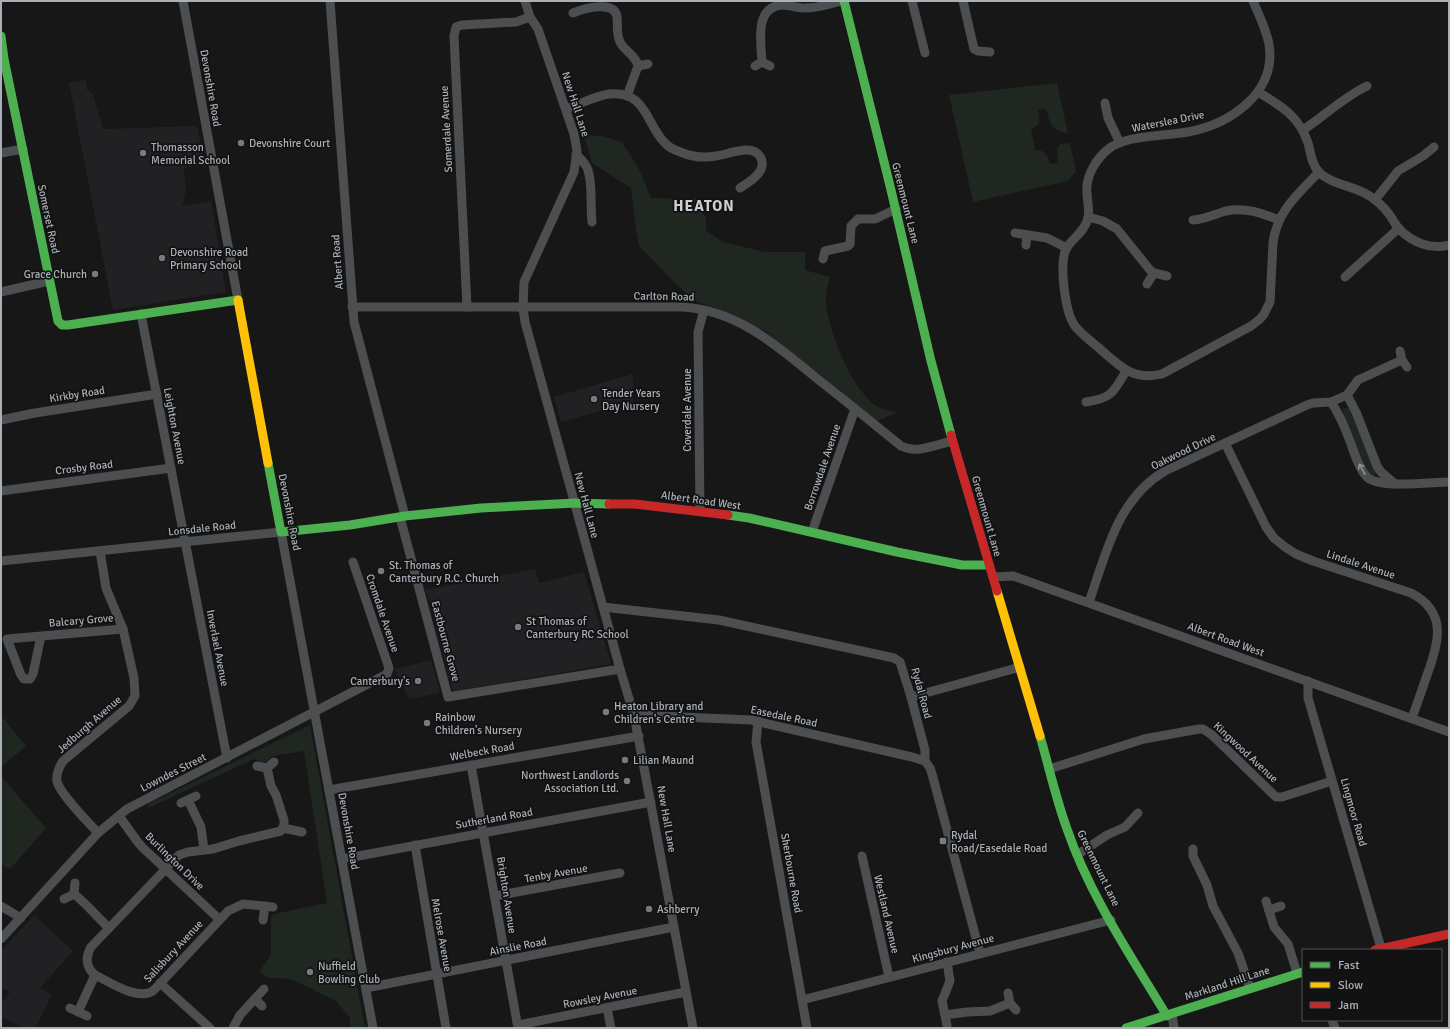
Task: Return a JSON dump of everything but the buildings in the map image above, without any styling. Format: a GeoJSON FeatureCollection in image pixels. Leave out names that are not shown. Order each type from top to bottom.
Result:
{"type":"FeatureCollection","features":[{"type":"Feature","properties":{"kind":"street","name":"Devonshire Road"},"geometry":{"type":"LineString","coordinates":[[183,1],[373,1028]]}},
{"type":"Feature","properties":{"kind":"street","name":"Albert Road"},"geometry":{"type":"LineString","coordinates":[[330,1],[352,307],[356,331],[402,516]]}},
{"type":"Feature","properties":{"kind":"street","name":"New Hall Lane"},"geometry":{"type":"LineString","coordinates":[[526,1],[530,17],[538,29],[566,109],[574,134],[576,154],[574,172],[524,282],[523,308],[526,327],[634,715],[693,1028]]}},
{"type":"Feature","properties":{"kind":"street"},"geometry":{"type":"LineString","coordinates":[[762,65],[762,23],[764,16],[772,8],[783,5],[809,8],[842,1]]}},
{"type":"Feature","properties":{"kind":"street","name":"Greenmount Lane"},"geometry":{"type":"LineString","coordinates":[[842,1],[896,209],[931,361],[952,440],[1067,829],[1087,877],[1111,920],[1169,1015]]}},
{"type":"Feature","properties":{"kind":"street"},"geometry":{"type":"LineString","coordinates":[[912,1],[925,53]]}},
{"type":"Feature","properties":{"kind":"street"},"geometry":{"type":"LineString","coordinates":[[963,1],[974,49],[978,51],[990,52]]}},
{"type":"Feature","properties":{"kind":"street","name":"Waterslea Drive"},"geometry":{"type":"LineString","coordinates":[[1088,217],[1086,192],[1089,178],[1101,155],[1120,143],[1188,132],[1213,124],[1242,108],[1251,101],[1258,92],[1266,73],[1269,54],[1266,35],[1253,1]]}},
{"type":"Feature","properties":{"kind":"street"},"geometry":{"type":"LineString","coordinates":[[573,13],[582,5],[606,4],[612,6],[617,14],[619,40],[621,45],[636,62],[648,64]]}},
{"type":"Feature","properties":{"kind":"street","name":"Somerdale Avenue"},"geometry":{"type":"LineString","coordinates":[[467,307],[454,33],[456,28],[459,26],[516,22],[530,17]]}},
{"type":"Feature","properties":{"kind":"street","name":"Somerset Road"},"geometry":{"type":"LineString","coordinates":[[1,36],[2,49],[22,150],[58,321],[62,325],[68,325],[238,300]]}},
{"type":"Feature","properties":{"kind":"street"},"geometry":{"type":"LineString","coordinates":[[627,96],[636,62]]}},
{"type":"Feature","properties":{"kind":"street"},"geometry":{"type":"LineString","coordinates":[[1302,130],[1323,116],[1352,89],[1367,86]]}},
{"type":"Feature","properties":{"kind":"street"},"geometry":{"type":"LineString","coordinates":[[1258,92],[1293,116],[1302,130],[1313,162],[1319,172],[1333,181],[1360,191],[1375,200],[1389,214],[1399,228],[1414,240],[1426,246],[1439,247],[1449,245]]}},
{"type":"Feature","properties":{"kind":"street"},"geometry":{"type":"LineString","coordinates":[[566,109],[605,95],[618,94],[627,96],[633,99],[644,110],[664,148],[688,155],[703,157],[745,150],[754,152],[761,158],[762,166],[752,185],[740,188]]}},
{"type":"Feature","properties":{"kind":"street","name":"Waterslea Drive"},"geometry":{"type":"LineString","coordinates":[[1105,103],[1104,119],[1120,143]]}},
{"type":"Feature","properties":{"kind":"street"},"geometry":{"type":"LineString","coordinates":[[1375,200],[1398,171],[1421,152],[1434,147]]}},
{"type":"Feature","properties":{"kind":"street"},"geometry":{"type":"LineString","coordinates":[[1,153],[22,150]]}},
{"type":"Feature","properties":{"kind":"street"},"geometry":{"type":"LineString","coordinates":[[576,154],[584,162],[587,169],[592,222]]}},
{"type":"Feature","properties":{"kind":"street"},"geometry":{"type":"LineString","coordinates":[[1167,276],[1154,273],[1117,229],[1103,221],[1088,217],[1080,233],[1067,248],[1063,260],[1067,309],[1071,328],[1126,371],[1145,376],[1162,374],[1255,323],[1264,314],[1270,302],[1273,243],[1274,234],[1279,220],[1291,202],[1319,172]]}},
{"type":"Feature","properties":{"kind":"street"},"geometry":{"type":"LineString","coordinates":[[823,259],[824,252],[848,246],[850,244],[852,224],[858,219],[875,219],[896,209]]}},
{"type":"Feature","properties":{"kind":"street"},"geometry":{"type":"LineString","coordinates":[[1193,220],[1205,223],[1226,212],[1247,210],[1260,212],[1279,220]]}},
{"type":"Feature","properties":{"kind":"street"},"geometry":{"type":"LineString","coordinates":[[1345,277],[1364,265],[1399,228]]}},
{"type":"Feature","properties":{"kind":"street"},"geometry":{"type":"LineString","coordinates":[[1015,233],[1047,238],[1067,248]]}},
{"type":"Feature","properties":{"kind":"street"},"geometry":{"type":"LineString","coordinates":[[1026,245],[1027,234]]}},
{"type":"Feature","properties":{"kind":"street"},"geometry":{"type":"LineString","coordinates":[[1147,284],[1154,273]]}},
{"type":"Feature","properties":{"kind":"street"},"geometry":{"type":"LineString","coordinates":[[1,292],[49,281]]}},
{"type":"Feature","properties":{"kind":"street"},"geometry":{"type":"LineString","coordinates":[[1270,302],[1280,304]]}},
{"type":"Feature","properties":{"kind":"street","name":"Carlton Road"},"geometry":{"type":"LineString","coordinates":[[352,307],[682,308],[704,310],[730,318],[761,334],[900,446],[914,450],[952,440]]}},
{"type":"Feature","properties":{"kind":"street","name":"Coverdale Avenue"},"geometry":{"type":"LineString","coordinates":[[700,511],[698,332],[704,310]]}},
{"type":"Feature","properties":{"kind":"street","name":"Leighton Avenue"},"geometry":{"type":"LineString","coordinates":[[141,314],[185,542]]}},
{"type":"Feature","properties":{"kind":"street"},"geometry":{"type":"LineString","coordinates":[[1395,484],[1377,466],[1348,395],[1358,380],[1405,364],[1400,350]]}},
{"type":"Feature","properties":{"kind":"street"},"geometry":{"type":"LineString","coordinates":[[1086,402],[1100,404],[1113,393],[1126,371]]}},
{"type":"Feature","properties":{"kind":"street","name":"Kirkby Road"},"geometry":{"type":"LineString","coordinates":[[1,420],[35,413],[157,394]]}},
{"type":"Feature","properties":{"kind":"street","name":"Oakwood Drive"},"geometry":{"type":"LineString","coordinates":[[1089,602],[1119,519],[1137,493],[1150,481],[1165,471],[1307,405],[1313,403],[1331,402],[1348,395]]}},
{"type":"Feature","properties":{"kind":"street"},"geometry":{"type":"LineString","coordinates":[[1331,402],[1343,423],[1364,472],[1372,481],[1383,484],[1449,482]]}},
{"type":"Feature","properties":{"kind":"street","name":"Borrowdale Avenue"},"geometry":{"type":"LineString","coordinates":[[812,532],[855,409]]}},
{"type":"Feature","properties":{"kind":"street","name":"Lindale Avenue"},"geometry":{"type":"LineString","coordinates":[[1226,443],[1266,527],[1274,538],[1296,554],[1313,561],[1411,593],[1419,597],[1435,615],[1438,640],[1434,657],[1412,718]]}},
{"type":"Feature","properties":{"kind":"street","name":"Crosby Road"},"geometry":{"type":"LineString","coordinates":[[1,491],[171,468]]}},
{"type":"Feature","properties":{"kind":"street","name":"Albert Road West"},"geometry":{"type":"LineString","coordinates":[[402,516],[481,508],[575,503],[635,504],[749,518],[897,552],[962,565],[989,565]]}},
{"type":"Feature","properties":{"kind":"street","name":"Lonsdale Road"},"geometry":{"type":"LineString","coordinates":[[1,561],[350,525],[402,516]]}},
{"type":"Feature","properties":{"kind":"street","name":"Eastbourne Grove"},"geometry":{"type":"LineString","coordinates":[[402,516],[448,697],[620,669]]}},
{"type":"Feature","properties":{"kind":"street","name":"Inverlael Avenue"},"geometry":{"type":"LineString","coordinates":[[185,542],[227,758]]}},
{"type":"Feature","properties":{"kind":"street","name":"Jedburgh Avenue"},"geometry":{"type":"LineString","coordinates":[[98,834],[61,790],[57,782],[57,776],[63,761],[129,706],[134,696],[135,685],[123,629],[106,588],[100,551]]}},
{"type":"Feature","properties":{"kind":"street","name":"Cromdale Avenue"},"geometry":{"type":"LineString","coordinates":[[353,562],[389,668],[389,672]]}},
{"type":"Feature","properties":{"kind":"street","name":"Albert Road West"},"geometry":{"type":"LineString","coordinates":[[993,576],[1013,576],[1449,732]]}},
{"type":"Feature","properties":{"kind":"street","name":"Rydal Road"},"geometry":{"type":"LineString","coordinates":[[603,607],[719,620],[894,658],[900,662],[902,664],[925,750],[925,761],[932,774],[980,953]]}},
{"type":"Feature","properties":{"kind":"street","name":"Balcary Grove"},"geometry":{"type":"LineString","coordinates":[[41,636],[34,672],[30,679],[24,679],[6,639],[41,636],[123,629]]}},
{"type":"Feature","properties":{"kind":"street"},"geometry":{"type":"LineString","coordinates":[[911,698],[1020,666]]}},
{"type":"Feature","properties":{"kind":"street","name":"Lowndes Street"},"geometry":{"type":"LineString","coordinates":[[1,939],[98,834],[132,806],[227,758],[389,672]]}},
{"type":"Feature","properties":{"kind":"street","name":"Lingmoor Road"},"geometry":{"type":"LineString","coordinates":[[1308,681],[1308,698],[1378,949]]}},
{"type":"Feature","properties":{"kind":"street","name":"Easedale Road"},"geometry":{"type":"LineString","coordinates":[[634,715],[758,721],[925,761]]}},
{"type":"Feature","properties":{"kind":"street","name":"Sherbourne Road"},"geometry":{"type":"LineString","coordinates":[[758,721],[756,742],[807,1028]]}},
{"type":"Feature","properties":{"kind":"street","name":"Kingwood Avenue"},"geometry":{"type":"LineString","coordinates":[[1049,769],[1144,739],[1203,729],[1212,735],[1276,797],[1282,797],[1332,781]]}},
{"type":"Feature","properties":{"kind":"street","name":"Welbeck Road"},"geometry":{"type":"LineString","coordinates":[[329,790],[639,736]]}},
{"type":"Feature","properties":{"kind":"street"},"geometry":{"type":"LineString","coordinates":[[78,1012],[95,975],[89,969],[87,955],[91,947],[175,857],[183,852],[213,849],[240,841],[279,833],[283,828],[284,820],[276,795],[271,786],[270,765],[257,766]]}},
{"type":"Feature","properties":{"kind":"street","name":"Brighton Avenue"},"geometry":{"type":"LineString","coordinates":[[471,765],[518,1027]]}},
{"type":"Feature","properties":{"kind":"street"},"geometry":{"type":"LineString","coordinates":[[188,800],[201,827],[204,850]]}},
{"type":"Feature","properties":{"kind":"street","name":"Sutherland Road"},"geometry":{"type":"LineString","coordinates":[[342,859],[651,802]]}},
{"type":"Feature","properties":{"kind":"street"},"geometry":{"type":"LineString","coordinates":[[1077,855],[1107,835],[1125,827],[1138,813]]}},
{"type":"Feature","properties":{"kind":"street","name":"Burlington Drive"},"geometry":{"type":"LineString","coordinates":[[119,816],[137,841],[164,869],[219,919]]}},
{"type":"Feature","properties":{"kind":"street"},"geometry":{"type":"LineString","coordinates":[[283,828],[302,832]]}},
{"type":"Feature","properties":{"kind":"street","name":"Melrose Avenue"},"geometry":{"type":"LineString","coordinates":[[415,845],[446,1028]]}},
{"type":"Feature","properties":{"kind":"street"},"geometry":{"type":"LineString","coordinates":[[1193,850],[1193,856],[1207,885],[1213,906],[1238,953],[1250,988]]}},
{"type":"Feature","properties":{"kind":"street","name":"Westland Avenue"},"geometry":{"type":"LineString","coordinates":[[862,856],[889,977]]}},
{"type":"Feature","properties":{"kind":"street","name":"Tenby Avenue"},"geometry":{"type":"LineString","coordinates":[[495,896],[620,873]]}},
{"type":"Feature","properties":{"kind":"street"},"geometry":{"type":"LineString","coordinates":[[74,894],[75,883]]}},
{"type":"Feature","properties":{"kind":"street"},"geometry":{"type":"LineString","coordinates":[[74,894],[109,928]]}},
{"type":"Feature","properties":{"kind":"street"},"geometry":{"type":"LineString","coordinates":[[64,899],[74,894]]}},
{"type":"Feature","properties":{"kind":"street","name":"Salisbury Avenue"},"geometry":{"type":"LineString","coordinates":[[95,975],[132,992],[141,995],[148,993],[228,911],[237,906],[251,904],[269,906],[263,920]]}},
{"type":"Feature","properties":{"kind":"street"},"geometry":{"type":"LineString","coordinates":[[1281,906],[1268,905],[1274,927],[1288,944],[1300,972]]}},
{"type":"Feature","properties":{"kind":"street"},"geometry":{"type":"LineString","coordinates":[[1,906],[21,918]]}},
{"type":"Feature","properties":{"kind":"street","name":"Kingsbury Avenue"},"geometry":{"type":"LineString","coordinates":[[802,1000],[1111,920]]}},
{"type":"Feature","properties":{"kind":"street","name":"Ainslie Road"},"geometry":{"type":"LineString","coordinates":[[366,988],[674,927]]}},
{"type":"Feature","properties":{"kind":"street"},"geometry":{"type":"LineString","coordinates":[[1378,949],[1449,934]]}},
{"type":"Feature","properties":{"kind":"street"},"geometry":{"type":"LineString","coordinates":[[947,962],[950,982],[943,997],[942,1004],[947,1025]]}},
{"type":"Feature","properties":{"kind":"street","name":"Markland Hill Lane"},"geometry":{"type":"LineString","coordinates":[[1126,1028],[1300,972]]}},
{"type":"Feature","properties":{"kind":"street"},"geometry":{"type":"LineString","coordinates":[[160,982],[210,1028]]}},
{"type":"Feature","properties":{"kind":"street"},"geometry":{"type":"LineString","coordinates":[[233,1028],[240,1015],[264,989]]}},
{"type":"Feature","properties":{"kind":"street","name":"Rowsley Avenue"},"geometry":{"type":"LineString","coordinates":[[518,1027],[686,992]]}},
{"type":"Feature","properties":{"kind":"street"},"geometry":{"type":"LineString","coordinates":[[945,1015],[969,1011],[990,1011],[1013,1006],[1008,993]]}},
{"type":"Feature","properties":{"kind":"street"},"geometry":{"type":"LineString","coordinates":[[255,999],[262,1006]]}},
{"type":"Feature","properties":{"kind":"street"},"geometry":{"type":"LineString","coordinates":[[607,1008],[611,1028]]}},
{"type":"Feature","properties":{"kind":"street"},"geometry":{"type":"LineString","coordinates":[[1169,1015],[1174,1028]]}},
{"type":"Feature","properties":{"kind":"shaded area"},"geometry":{"type":"Polygon","coordinates":[[[86,80],[87,90],[93,94],[103,129],[197,126],[205,165],[184,168],[186,190],[182,206],[211,201],[226,292],[113,310],[69,82],[86,80]]]}},
{"type":"Feature","properties":{"kind":"shaded area"},"geometry":{"type":"Polygon","coordinates":[[[1057,83],[1068,133],[1057,130],[1052,126],[1046,109],[1038,110],[1039,122],[1037,126],[1031,129],[1035,150],[1044,152],[1050,164],[1058,163],[1057,148],[1061,144],[1070,143],[1076,172],[1068,181],[973,202],[949,95],[1057,83]]]}},
{"type":"Feature","properties":{"kind":"shaded area"},"geometry":{"type":"Polygon","coordinates":[[[584,135],[602,136],[622,142],[640,171],[651,198],[696,199],[696,207],[706,217],[706,230],[723,242],[765,252],[805,252],[805,270],[830,277],[826,298],[827,313],[842,358],[858,386],[866,397],[877,407],[898,412],[877,421],[766,332],[735,316],[696,301],[678,286],[639,246],[631,188],[592,163],[584,135]]]}},
{"type":"Feature","properties":{"kind":"shaded area","name":"Tender Years Day Nursery"},"geometry":{"type":"Polygon","coordinates":[[[633,374],[633,402],[561,422],[554,397],[633,374]]]}},
{"type":"Feature","properties":{"kind":"shaded area"},"geometry":{"type":"Polygon","coordinates":[[[1349,408],[1351,410],[1376,473],[1374,477],[1369,473],[1360,458],[1343,414],[1343,409],[1349,408]]]}},
{"type":"Feature","properties":{"kind":"shaded area","name":"St Thomas of Canterbury RC School"},"geometry":{"type":"Polygon","coordinates":[[[535,569],[539,583],[584,572],[611,664],[455,691],[452,688],[426,590],[535,569]]]}},
{"type":"Feature","properties":{"kind":"shaded area","name":"Canterbury's"},"geometry":{"type":"Polygon","coordinates":[[[431,660],[440,693],[409,699],[395,669],[431,660]]]}},
{"type":"Feature","properties":{"kind":"shaded area"},"geometry":{"type":"Polygon","coordinates":[[[1,718],[3,718],[26,746],[1,767],[1,718]]]}},
{"type":"Feature","properties":{"kind":"shaded area"},"geometry":{"type":"Polygon","coordinates":[[[310,725],[365,1028],[350,1028],[350,1018],[336,1001],[291,979],[268,978],[259,972],[271,955],[271,917],[274,914],[327,903],[304,751],[273,756],[264,763],[254,759],[148,808],[148,804],[310,725]]]}},
{"type":"Feature","properties":{"kind":"shaded area"},"geometry":{"type":"Polygon","coordinates":[[[1,776],[46,828],[10,869],[1,864],[1,776]]]}},
{"type":"Feature","properties":{"kind":"shaded area"},"geometry":{"type":"Polygon","coordinates":[[[34,915],[73,951],[40,988],[52,995],[35,1028],[26,1028],[1,1017],[1,1004],[10,992],[1,988],[1,951],[34,915]]]}},
{"type":"Feature","properties":{"kind":"traffic: fast"},"geometry":{"type":"LineString","coordinates":[[844,1],[891,190],[931,361],[951,435]]}},
{"type":"Feature","properties":{"kind":"traffic: fast"},"geometry":{"type":"LineString","coordinates":[[1,36],[4,59],[58,321],[62,325],[68,325],[238,300]]}},
{"type":"Feature","properties":{"kind":"traffic: fast"},"geometry":{"type":"LineString","coordinates":[[268,463],[281,532],[350,525],[405,516],[481,508],[575,503],[609,504]]}},
{"type":"Feature","properties":{"kind":"traffic: fast"},"geometry":{"type":"LineString","coordinates":[[728,515],[749,518],[897,552],[962,565],[989,565]]}},
{"type":"Feature","properties":{"kind":"traffic: fast"},"geometry":{"type":"LineString","coordinates":[[1040,736],[1063,818],[1076,854],[1099,902],[1167,1016]]}},
{"type":"Feature","properties":{"kind":"traffic: fast"},"geometry":{"type":"LineString","coordinates":[[1126,1028],[1302,972]]}},
{"type":"Feature","properties":{"kind":"traffic: slow"},"geometry":{"type":"LineString","coordinates":[[238,300],[268,463]]}},
{"type":"Feature","properties":{"kind":"traffic: slow"},"geometry":{"type":"LineString","coordinates":[[997,591],[1040,736]]}},
{"type":"Feature","properties":{"kind":"traffic: jam"},"geometry":{"type":"LineString","coordinates":[[951,435],[997,591]]}},
{"type":"Feature","properties":{"kind":"traffic: jam"},"geometry":{"type":"LineString","coordinates":[[609,504],[635,504],[728,515]]}},
{"type":"Feature","properties":{"kind":"traffic: jam"},"geometry":{"type":"LineString","coordinates":[[1380,949],[1449,934]]}},
{"type":"Feature","properties":{"kind":"place","name":"Devonshire Court"},"geometry":{"type":"Point","coordinates":[241,143]}},
{"type":"Feature","properties":{"kind":"place","name":"Thomasson Memorial School"},"geometry":{"type":"Point","coordinates":[143,153]}},
{"type":"Feature","properties":{"kind":"place","name":"Devonshire Road Primary School"},"geometry":{"type":"Point","coordinates":[162,258]}},
{"type":"Feature","properties":{"kind":"place","name":"Grace Church"},"geometry":{"type":"Point","coordinates":[95,274]}},
{"type":"Feature","properties":{"kind":"place","name":"Tender Years Day Nursery"},"geometry":{"type":"Point","coordinates":[594,399]}},
{"type":"Feature","properties":{"kind":"place","name":"St. Thomas of Canterbury R.C. Church"},"geometry":{"type":"Point","coordinates":[381,571]}},
{"type":"Feature","properties":{"kind":"place","name":"St Thomas of Canterbury RC School"},"geometry":{"type":"Point","coordinates":[518,627]}},
{"type":"Feature","properties":{"kind":"place","name":"Canterbury's"},"geometry":{"type":"Point","coordinates":[418,681]}},
{"type":"Feature","properties":{"kind":"place","name":"Heaton Library and Children's Centre"},"geometry":{"type":"Point","coordinates":[606,712]}},
{"type":"Feature","properties":{"kind":"place","name":"Rainbow Children's Nursery"},"geometry":{"type":"Point","coordinates":[427,723]}},
{"type":"Feature","properties":{"kind":"place","name":"Lilian Maund"},"geometry":{"type":"Point","coordinates":[625,760]}},
{"type":"Feature","properties":{"kind":"place","name":"Northwest Landlords Association Ltd."},"geometry":{"type":"Point","coordinates":[627,781]}},
{"type":"Feature","properties":{"kind":"place","name":"Rydal Road/Easedale Road"},"geometry":{"type":"Point","coordinates":[943,841]}},
{"type":"Feature","properties":{"kind":"place","name":"Ashberry"},"geometry":{"type":"Point","coordinates":[649,909]}},
{"type":"Feature","properties":{"kind":"place","name":"Nuffield Bowling Club"},"geometry":{"type":"Point","coordinates":[310,972]}},
{"type":"Feature","properties":{"kind":"district","name":"HEATON"},"geometry":{"type":"Point","coordinates":[704,206]}}]}
